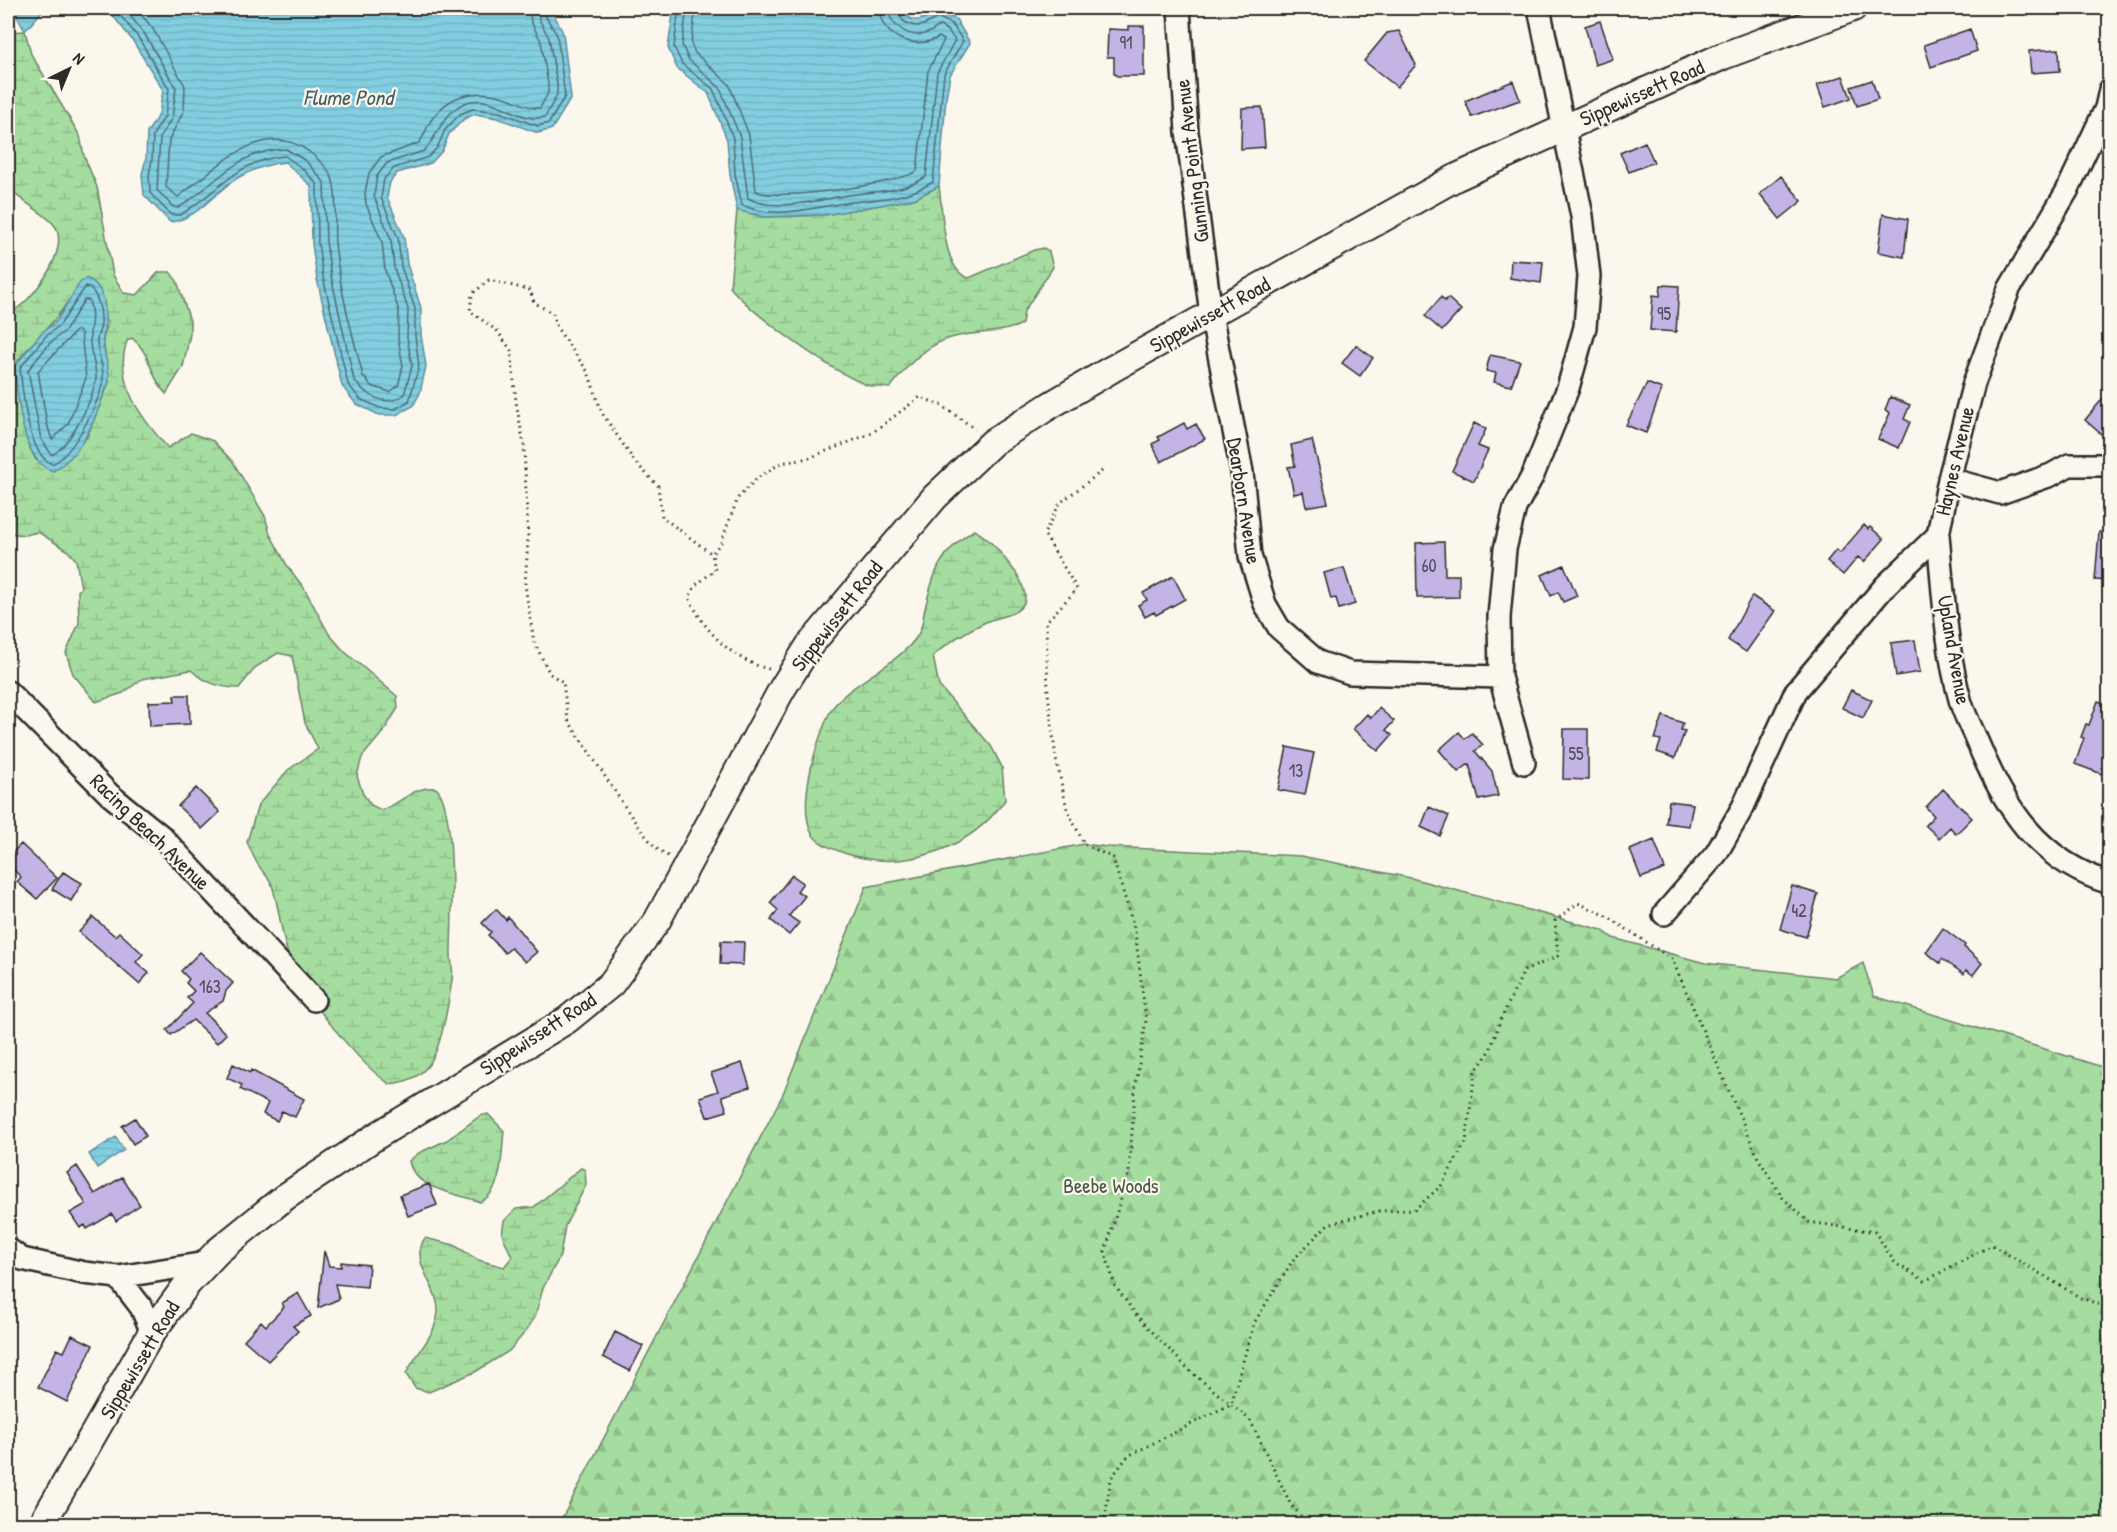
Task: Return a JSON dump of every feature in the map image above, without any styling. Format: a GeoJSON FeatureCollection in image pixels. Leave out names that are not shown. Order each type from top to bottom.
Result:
{"type":"FeatureCollection","features":[{"type":"Feature","properties":{"kind":"main road","name":"Sippewissett Road"},"geometry":{"type":"LineString","coordinates":[[42,1524],[152,1332],[206,1263],[233,1237],[285,1197],[378,1135],[567,1020],[611,984],[642,945],[791,674],[829,621],[935,498],[993,442],[1049,406],[1457,177],[1723,57],[1853,8]]}},
{"type":"Feature","properties":{"kind":"street","name":"Gunning Point Avenue"},"geometry":{"type":"LineString","coordinates":[[1179,8],[1187,132],[1211,314]]}},
{"type":"Feature","properties":{"kind":"street"},"geometry":{"type":"LineString","coordinates":[[1524,763],[1500,677],[1499,617],[1505,549],[1515,508],[1533,475],[1564,398],[1585,327],[1589,276],[1582,216],[1539,8]]}},
{"type":"Feature","properties":{"kind":"street","name":"Haynes Avenue"},"geometry":{"type":"LineString","coordinates":[[1664,914],[1716,854],[1743,807],[1796,690],[1886,585],[1938,535],[1949,479],[1974,383],[2009,289],[2067,190],[2106,108],[2109,90]]}},
{"type":"Feature","properties":{"kind":"street","name":"Dearborn Avenue"},"geometry":{"type":"LineString","coordinates":[[1211,314],[1242,472],[1250,556],[1265,604],[1279,628],[1318,662],[1350,673],[1500,677]]}},
{"type":"Feature","properties":{"kind":"street"},"geometry":{"type":"LineString","coordinates":[[1949,479],[2000,493],[2051,475],[2068,465],[2109,465]]}},
{"type":"Feature","properties":{"kind":"street","name":"Upland Avenue"},"geometry":{"type":"LineString","coordinates":[[1938,535],[1946,616],[1961,703],[1993,781],[2030,834],[2056,858],[2087,876],[2109,883]]}},
{"type":"Feature","properties":{"kind":"street","name":"Racing Beach Avenue"},"geometry":{"type":"LineString","coordinates":[[8,692],[110,795],[161,836],[314,1000]]}},
{"type":"Feature","properties":{"kind":"street"},"geometry":{"type":"LineString","coordinates":[[12,1255],[84,1273],[118,1277],[206,1263]]}},
{"type":"Feature","properties":{"kind":"street"},"geometry":{"type":"LineString","coordinates":[[118,1277],[141,1306],[152,1332]]}},
{"type":"Feature","properties":{"kind":"path"},"geometry":{"type":"LineString","coordinates":[[689,860],[672,858],[656,848],[622,804],[568,720],[563,682],[550,674],[534,642],[525,585],[528,540],[524,445],[516,402],[511,350],[497,331],[470,311],[472,294],[489,280],[530,290],[534,302],[553,314],[557,328],[588,372],[602,412],[635,462],[658,486],[662,517],[712,554],[715,570],[696,585],[689,597],[698,618],[715,638],[744,659],[765,668],[791,674]]}},
{"type":"Feature","properties":{"kind":"path"},"geometry":{"type":"LineString","coordinates":[[712,554],[721,542],[738,498],[756,479],[781,463],[809,458],[872,433],[920,397],[940,405],[993,442]]}},
{"type":"Feature","properties":{"kind":"path"},"geometry":{"type":"LineString","coordinates":[[1102,471],[1060,503],[1044,534],[1077,589],[1046,622],[1048,693],[1056,759],[1067,808],[1084,844],[1113,858],[1120,877],[1135,931],[1146,1020],[1135,1090],[1129,1172],[1105,1252],[1115,1286],[1137,1316],[1191,1372],[1250,1420],[1291,1505],[1308,1524]]}},
{"type":"Feature","properties":{"kind":"path"},"geometry":{"type":"LineString","coordinates":[[1104,1524],[1111,1478],[1128,1456],[1161,1437],[1202,1420],[1231,1404],[1254,1323],[1293,1260],[1328,1224],[1379,1211],[1414,1210],[1441,1186],[1466,1142],[1475,1072],[1490,1051],[1500,1021],[1524,971],[1558,956],[1556,921],[1578,903],[1605,915],[1672,959],[1758,1158],[1783,1198],[1809,1222],[1875,1232],[1894,1263],[1925,1281],[1992,1245],[2081,1298],[2109,1308]]}},
{"type":"Feature","properties":{"kind":"green space"},"geometry":{"type":"Polygon","coordinates":[[[25,31],[31,54],[80,136],[84,156],[97,187],[113,275],[124,293],[137,295],[159,272],[170,272],[177,281],[190,321],[190,334],[183,367],[166,394],[156,380],[139,344],[132,338],[127,341],[124,371],[132,399],[168,448],[191,433],[213,441],[233,462],[265,516],[270,534],[288,567],[304,588],[329,634],[345,652],[397,696],[398,708],[383,732],[362,757],[357,776],[363,794],[371,805],[381,810],[414,792],[428,788],[436,788],[442,799],[450,839],[452,976],[444,1026],[437,1049],[427,1067],[410,1079],[390,1084],[378,1075],[349,1046],[319,1010],[290,961],[271,882],[257,863],[247,842],[258,805],[288,770],[318,749],[305,723],[292,656],[278,653],[256,667],[239,688],[213,684],[191,670],[142,679],[123,693],[96,702],[73,674],[66,653],[79,623],[78,591],[81,588],[76,560],[67,550],[38,532],[25,535],[8,533],[8,314],[27,300],[46,276],[57,249],[58,237],[51,221],[8,187],[8,32],[25,31]],[[66,304],[14,367],[28,444],[36,460],[77,447],[87,437],[109,382],[103,339],[108,322],[66,304]]]}},
{"type":"Feature","properties":{"kind":"green space"},"geometry":{"type":"Polygon","coordinates":[[[939,186],[945,238],[953,264],[960,273],[969,278],[1034,250],[1044,248],[1049,252],[1053,267],[1024,311],[1022,324],[999,331],[967,334],[938,343],[912,362],[890,388],[876,387],[852,378],[814,356],[774,327],[730,287],[737,210],[764,217],[824,215],[914,199],[939,186]]]}},
{"type":"Feature","properties":{"kind":"green space"},"geometry":{"type":"Polygon","coordinates":[[[974,530],[991,542],[1015,572],[1024,590],[1024,603],[1013,613],[988,621],[966,632],[933,656],[939,686],[991,746],[1002,767],[1005,800],[973,832],[933,853],[889,860],[866,859],[827,846],[813,835],[806,809],[813,759],[828,716],[845,695],[897,658],[918,635],[932,583],[940,563],[962,538],[974,530]]]}},
{"type":"Feature","properties":{"kind":"green space","name":"Beebe Woods"},"geometry":{"type":"Polygon","coordinates":[[[1084,844],[1301,856],[1411,878],[1602,930],[1613,938],[1705,963],[1836,978],[1863,963],[1874,996],[2109,1069],[2109,1524],[559,1524],[782,1096],[866,887],[1084,844]]]}},
{"type":"Feature","properties":{"kind":"green space"},"geometry":{"type":"Polygon","coordinates":[[[488,1114],[504,1131],[500,1171],[488,1197],[480,1202],[437,1189],[419,1179],[409,1161],[419,1153],[447,1140],[480,1116],[488,1114]]]}},
{"type":"Feature","properties":{"kind":"green space"},"geometry":{"type":"Polygon","coordinates":[[[581,1168],[585,1170],[586,1185],[565,1226],[560,1256],[543,1288],[535,1317],[526,1331],[509,1351],[475,1372],[429,1392],[415,1388],[406,1374],[430,1336],[438,1312],[434,1292],[420,1256],[425,1238],[454,1245],[478,1260],[504,1267],[512,1257],[502,1234],[504,1221],[516,1209],[534,1207],[581,1168]]]}},
{"type":"Feature","properties":{"kind":"water"},"geometry":{"type":"Polygon","coordinates":[[[12,8],[45,8],[25,31],[12,8]]]}},
{"type":"Feature","properties":{"kind":"water","name":"Flume Pond"},"geometry":{"type":"Polygon","coordinates":[[[107,8],[551,8],[563,33],[571,98],[552,129],[538,133],[497,118],[475,114],[464,119],[449,134],[442,151],[431,163],[397,173],[390,182],[387,197],[404,237],[407,264],[421,308],[421,335],[426,366],[420,393],[413,406],[396,415],[379,415],[356,404],[342,386],[317,279],[312,244],[311,186],[285,162],[253,170],[242,176],[197,211],[180,220],[170,222],[144,195],[142,174],[146,159],[147,133],[159,114],[163,90],[133,41],[107,8]]]}},
{"type":"Feature","properties":{"kind":"water"},"geometry":{"type":"Polygon","coordinates":[[[674,8],[901,8],[914,20],[940,12],[956,19],[970,43],[950,75],[939,186],[914,199],[824,215],[764,217],[737,210],[730,175],[727,140],[708,93],[677,68],[668,48],[674,8]]]}},
{"type":"Feature","properties":{"kind":"water"},"geometry":{"type":"Polygon","coordinates":[[[85,278],[99,288],[102,295],[105,313],[103,343],[109,381],[85,438],[71,457],[53,471],[42,465],[27,442],[14,367],[41,333],[56,322],[85,278]]]}},
{"type":"Feature","properties":{"kind":"water"},"geometry":{"type":"Polygon","coordinates":[[[116,1137],[124,1150],[97,1168],[89,1154],[116,1137]]]}},
{"type":"Feature","properties":{"kind":"building"},"geometry":{"type":"Polygon","coordinates":[[[1600,21],[1613,59],[1595,65],[1585,26],[1600,21]]]}},
{"type":"Feature","properties":{"kind":"building"},"geometry":{"type":"Polygon","coordinates":[[[1129,26],[1144,26],[1144,76],[1117,76],[1114,73],[1114,57],[1107,57],[1108,29],[1129,30],[1129,26]]]}},
{"type":"Feature","properties":{"kind":"building"},"geometry":{"type":"Polygon","coordinates":[[[1970,29],[1977,51],[1931,67],[1924,45],[1970,29]]]}},
{"type":"Feature","properties":{"kind":"building"},"geometry":{"type":"Polygon","coordinates":[[[1399,31],[1416,65],[1397,87],[1364,61],[1387,33],[1399,31]]]}},
{"type":"Feature","properties":{"kind":"building"},"geometry":{"type":"Polygon","coordinates":[[[2059,49],[2060,71],[2031,73],[2029,51],[2059,49]]]}},
{"type":"Feature","properties":{"kind":"building"},"geometry":{"type":"Polygon","coordinates":[[[1843,76],[1851,98],[1825,107],[1817,85],[1843,76]]]}},
{"type":"Feature","properties":{"kind":"building"},"geometry":{"type":"Polygon","coordinates":[[[1872,80],[1878,99],[1857,106],[1851,87],[1872,80]]]}},
{"type":"Feature","properties":{"kind":"building"},"geometry":{"type":"Polygon","coordinates":[[[1513,81],[1520,100],[1472,117],[1465,101],[1513,81]]]}},
{"type":"Feature","properties":{"kind":"building"},"geometry":{"type":"Polygon","coordinates":[[[1262,107],[1265,147],[1241,149],[1242,108],[1262,107]]]}},
{"type":"Feature","properties":{"kind":"building"},"geometry":{"type":"Polygon","coordinates":[[[1645,142],[1654,162],[1629,172],[1620,153],[1645,142]]]}},
{"type":"Feature","properties":{"kind":"building"},"geometry":{"type":"Polygon","coordinates":[[[1781,176],[1802,201],[1780,219],[1760,194],[1781,176]]]}},
{"type":"Feature","properties":{"kind":"building"},"geometry":{"type":"Polygon","coordinates":[[[1883,214],[1908,219],[1904,257],[1878,252],[1883,214]]]}},
{"type":"Feature","properties":{"kind":"building"},"geometry":{"type":"Polygon","coordinates":[[[1511,260],[1543,262],[1541,283],[1510,278],[1511,260]]]}},
{"type":"Feature","properties":{"kind":"building"},"geometry":{"type":"Polygon","coordinates":[[[1661,285],[1679,286],[1676,332],[1650,330],[1653,295],[1660,296],[1661,285]]]}},
{"type":"Feature","properties":{"kind":"building"},"geometry":{"type":"Polygon","coordinates":[[[1441,297],[1445,301],[1448,298],[1461,310],[1442,331],[1425,316],[1441,297]]]}},
{"type":"Feature","properties":{"kind":"building"},"geometry":{"type":"Polygon","coordinates":[[[1356,345],[1373,358],[1360,376],[1342,363],[1356,345]]]}},
{"type":"Feature","properties":{"kind":"building"},"geometry":{"type":"Polygon","coordinates":[[[1490,355],[1520,361],[1511,386],[1494,382],[1496,373],[1486,371],[1490,355]]]}},
{"type":"Feature","properties":{"kind":"building"},"geometry":{"type":"Polygon","coordinates":[[[1647,383],[1662,389],[1646,433],[1626,425],[1647,383]]]}},
{"type":"Feature","properties":{"kind":"building"},"geometry":{"type":"Polygon","coordinates":[[[2109,391],[2109,441],[2085,420],[2109,391]]]}},
{"type":"Feature","properties":{"kind":"building"},"geometry":{"type":"Polygon","coordinates":[[[1890,397],[1910,405],[1904,419],[1910,422],[1899,448],[1878,439],[1890,413],[1885,410],[1890,397]]]}},
{"type":"Feature","properties":{"kind":"building"},"geometry":{"type":"Polygon","coordinates":[[[1184,423],[1187,429],[1196,424],[1205,439],[1161,462],[1152,444],[1160,440],[1158,437],[1184,423]]]}},
{"type":"Feature","properties":{"kind":"building"},"geometry":{"type":"Polygon","coordinates":[[[1474,423],[1486,429],[1478,446],[1488,450],[1474,481],[1452,471],[1474,423]]]}},
{"type":"Feature","properties":{"kind":"building"},"geometry":{"type":"Polygon","coordinates":[[[1312,440],[1328,503],[1306,507],[1303,492],[1294,494],[1288,467],[1295,466],[1291,445],[1312,440]]]}},
{"type":"Feature","properties":{"kind":"building"},"geometry":{"type":"Polygon","coordinates":[[[1864,525],[1868,529],[1870,527],[1884,539],[1864,562],[1858,557],[1843,575],[1827,561],[1836,550],[1840,553],[1864,525]]]}},
{"type":"Feature","properties":{"kind":"building"},"geometry":{"type":"Polygon","coordinates":[[[2099,532],[2109,532],[2109,581],[2095,580],[2099,532]]]}},
{"type":"Feature","properties":{"kind":"building"},"geometry":{"type":"Polygon","coordinates":[[[1444,542],[1445,575],[1459,575],[1459,597],[1417,598],[1416,543],[1444,542]]]}},
{"type":"Feature","properties":{"kind":"building"},"geometry":{"type":"Polygon","coordinates":[[[1564,565],[1577,596],[1563,602],[1558,592],[1551,596],[1542,575],[1564,565]]]}},
{"type":"Feature","properties":{"kind":"building"},"geometry":{"type":"Polygon","coordinates":[[[1344,568],[1355,604],[1339,609],[1336,598],[1331,599],[1324,573],[1344,568]]]}},
{"type":"Feature","properties":{"kind":"building"},"geometry":{"type":"Polygon","coordinates":[[[1173,576],[1185,599],[1156,615],[1154,612],[1145,617],[1138,605],[1147,600],[1143,593],[1173,576]]]}},
{"type":"Feature","properties":{"kind":"building"},"geometry":{"type":"Polygon","coordinates":[[[1752,596],[1775,611],[1746,652],[1728,640],[1752,596]]]}},
{"type":"Feature","properties":{"kind":"building"},"geometry":{"type":"Polygon","coordinates":[[[1915,640],[1920,672],[1896,676],[1891,643],[1915,640]]]}},
{"type":"Feature","properties":{"kind":"building"},"geometry":{"type":"Polygon","coordinates":[[[1851,690],[1872,700],[1863,718],[1842,708],[1851,690]]]}},
{"type":"Feature","properties":{"kind":"building"},"geometry":{"type":"Polygon","coordinates":[[[174,695],[189,695],[190,724],[150,726],[149,702],[175,701],[174,695]]]}},
{"type":"Feature","properties":{"kind":"building"},"geometry":{"type":"Polygon","coordinates":[[[2098,701],[2109,705],[2109,762],[2102,774],[2075,764],[2084,738],[2081,737],[2086,724],[2089,725],[2098,701]]]}},
{"type":"Feature","properties":{"kind":"building"},"geometry":{"type":"Polygon","coordinates":[[[1379,708],[1394,721],[1386,730],[1392,735],[1378,751],[1353,729],[1367,714],[1371,718],[1379,708]]]}},
{"type":"Feature","properties":{"kind":"building"},"geometry":{"type":"Polygon","coordinates":[[[1663,716],[1683,723],[1681,730],[1685,731],[1675,758],[1657,752],[1661,740],[1655,739],[1663,716]]]}},
{"type":"Feature","properties":{"kind":"building"},"geometry":{"type":"Polygon","coordinates":[[[1564,729],[1588,729],[1588,780],[1563,779],[1564,729]]]}},
{"type":"Feature","properties":{"kind":"building"},"geometry":{"type":"Polygon","coordinates":[[[1459,732],[1465,739],[1472,733],[1483,745],[1475,751],[1492,771],[1498,796],[1479,800],[1469,764],[1458,772],[1439,750],[1459,732]]]}},
{"type":"Feature","properties":{"kind":"building"},"geometry":{"type":"Polygon","coordinates":[[[1287,747],[1314,753],[1305,795],[1278,790],[1287,747]]]}},
{"type":"Feature","properties":{"kind":"building"},"geometry":{"type":"Polygon","coordinates":[[[196,788],[220,812],[202,829],[178,806],[196,788]]]}},
{"type":"Feature","properties":{"kind":"building"},"geometry":{"type":"Polygon","coordinates":[[[1943,789],[1972,818],[1956,834],[1950,827],[1939,838],[1925,825],[1934,816],[1926,807],[1943,789]]]}},
{"type":"Feature","properties":{"kind":"building"},"geometry":{"type":"Polygon","coordinates":[[[1669,801],[1693,804],[1689,826],[1666,823],[1669,801]]]}},
{"type":"Feature","properties":{"kind":"building"},"geometry":{"type":"Polygon","coordinates":[[[1429,807],[1449,816],[1440,836],[1421,827],[1429,807]]]}},
{"type":"Feature","properties":{"kind":"building"},"geometry":{"type":"Polygon","coordinates":[[[1654,840],[1665,869],[1641,878],[1630,850],[1654,840]]]}},
{"type":"Feature","properties":{"kind":"building"},"geometry":{"type":"Polygon","coordinates":[[[21,844],[57,878],[37,899],[17,882],[21,877],[8,864],[8,857],[21,844]]]}},
{"type":"Feature","properties":{"kind":"building"},"geometry":{"type":"Polygon","coordinates":[[[63,872],[82,883],[71,901],[52,889],[63,872]]]}},
{"type":"Feature","properties":{"kind":"building"},"geometry":{"type":"Polygon","coordinates":[[[792,875],[803,883],[797,891],[805,896],[789,916],[799,923],[789,935],[771,920],[778,910],[770,903],[792,875]]]}},
{"type":"Feature","properties":{"kind":"building"},"geometry":{"type":"Polygon","coordinates":[[[1792,886],[1818,894],[1806,937],[1780,929],[1792,886]]]}},
{"type":"Feature","properties":{"kind":"building"},"geometry":{"type":"Polygon","coordinates":[[[496,909],[506,920],[508,917],[537,952],[525,962],[511,948],[505,953],[488,935],[491,932],[482,923],[496,909]]]}},
{"type":"Feature","properties":{"kind":"building"},"geometry":{"type":"Polygon","coordinates":[[[93,917],[115,936],[119,932],[143,954],[136,962],[149,973],[139,984],[79,932],[93,917]]]}},
{"type":"Feature","properties":{"kind":"building"},"geometry":{"type":"Polygon","coordinates":[[[1943,928],[1965,945],[1964,947],[1982,963],[1973,975],[1966,970],[1964,974],[1942,959],[1940,963],[1926,952],[1943,928]]]}},
{"type":"Feature","properties":{"kind":"building"},"geometry":{"type":"Polygon","coordinates":[[[721,941],[744,942],[743,965],[720,964],[721,941]]]}},
{"type":"Feature","properties":{"kind":"building"},"geometry":{"type":"Polygon","coordinates":[[[200,952],[233,983],[226,991],[223,1001],[205,1013],[226,1034],[217,1043],[193,1020],[171,1035],[167,1030],[193,1003],[187,998],[194,991],[186,983],[189,979],[181,971],[200,952]]]}},
{"type":"Feature","properties":{"kind":"building"},"geometry":{"type":"Polygon","coordinates":[[[742,1063],[750,1087],[722,1096],[727,1111],[707,1117],[700,1097],[718,1091],[711,1073],[742,1063]]]}},
{"type":"Feature","properties":{"kind":"building"},"geometry":{"type":"Polygon","coordinates":[[[233,1064],[250,1073],[251,1070],[304,1099],[295,1117],[282,1111],[277,1121],[263,1114],[268,1103],[240,1089],[242,1085],[227,1078],[233,1064]]]}},
{"type":"Feature","properties":{"kind":"building"},"geometry":{"type":"Polygon","coordinates":[[[135,1118],[146,1136],[133,1144],[122,1126],[135,1118]]]}},
{"type":"Feature","properties":{"kind":"building"},"geometry":{"type":"Polygon","coordinates":[[[77,1166],[95,1194],[122,1177],[140,1205],[116,1221],[112,1214],[87,1229],[85,1225],[80,1228],[70,1213],[86,1204],[67,1173],[77,1166]]]}},
{"type":"Feature","properties":{"kind":"building"},"geometry":{"type":"Polygon","coordinates":[[[429,1184],[437,1205],[408,1216],[400,1195],[429,1184]]]}},
{"type":"Feature","properties":{"kind":"building"},"geometry":{"type":"Polygon","coordinates":[[[324,1251],[329,1266],[341,1267],[341,1262],[369,1265],[367,1287],[335,1284],[339,1299],[318,1308],[324,1251]]]}},
{"type":"Feature","properties":{"kind":"building"},"geometry":{"type":"Polygon","coordinates":[[[298,1293],[311,1316],[293,1326],[298,1331],[268,1361],[244,1340],[261,1321],[266,1326],[284,1307],[282,1303],[298,1293]]]}},
{"type":"Feature","properties":{"kind":"building"},"geometry":{"type":"Polygon","coordinates":[[[615,1332],[643,1346],[630,1371],[603,1357],[615,1332]]]}},
{"type":"Feature","properties":{"kind":"building"},"geometry":{"type":"Polygon","coordinates":[[[72,1335],[93,1345],[67,1402],[38,1387],[57,1349],[64,1352],[72,1335]]]}}]}
